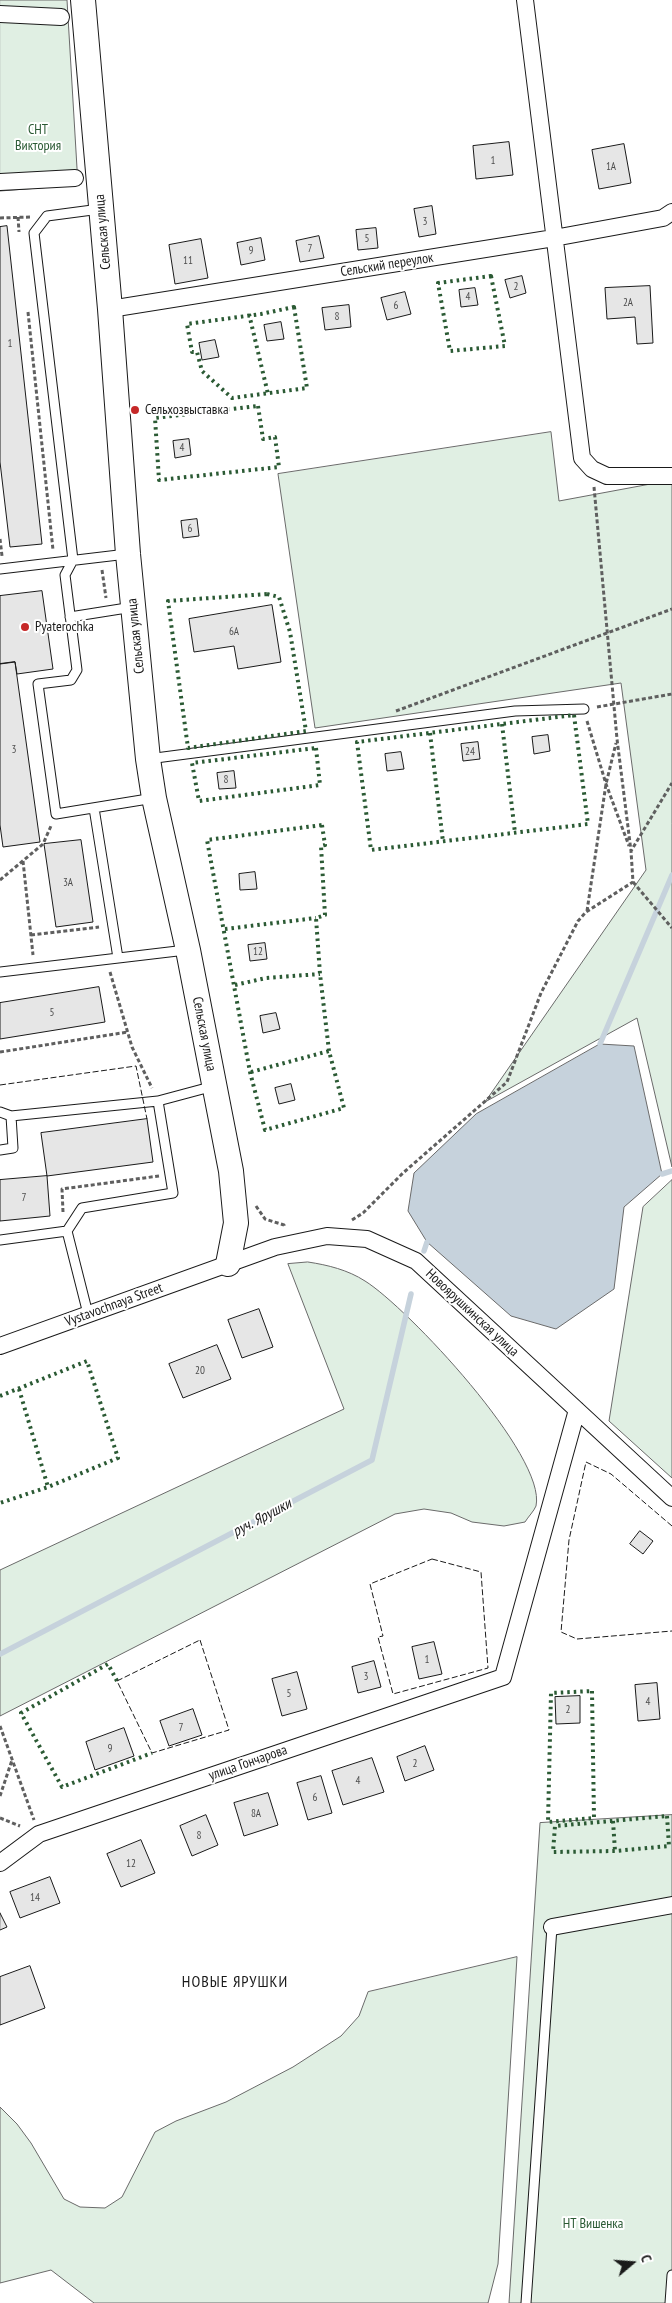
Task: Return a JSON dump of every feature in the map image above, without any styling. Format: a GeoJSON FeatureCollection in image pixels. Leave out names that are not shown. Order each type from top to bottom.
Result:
{"type":"FeatureCollection","features":[{"type":"Feature","properties":{"kind":"street","name":"Сельская улица"},"geometry":{"type":"LineString","coordinates":[[83,0],[110,309],[128,554],[148,759],[154,798],[188,950],[231,1170],[236,1224],[228,1264]]}},
{"type":"Feature","properties":{"kind":"street"},"geometry":{"type":"LineString","coordinates":[[525,0],[582,458],[592,469],[607,476],[671,476]]}},
{"type":"Feature","properties":{"kind":"street"},"geometry":{"type":"LineString","coordinates":[[0,14],[60,17]]}},
{"type":"Feature","properties":{"kind":"street"},"geometry":{"type":"LineString","coordinates":[[0,182],[75,178]]}},
{"type":"Feature","properties":{"kind":"street","name":"Сельский переулок"},"geometry":{"type":"LineString","coordinates":[[110,309],[554,238],[668,215]]}},
{"type":"Feature","properties":{"kind":"street","name":"Новоярушкинская улица"},"geometry":{"type":"LineString","coordinates":[[228,1264],[288,1244],[327,1236],[366,1239],[416,1261],[672,1498]]}},
{"type":"Feature","properties":{"kind":"street","name":"Vystavochnaya Street"},"geometry":{"type":"LineString","coordinates":[[0,1346],[228,1264]]}},
{"type":"Feature","properties":{"kind":"street","name":"улица Гончарова"},"geometry":{"type":"LineString","coordinates":[[0,1863],[39,1834],[504,1677],[577,1410]]}},
{"type":"Feature","properties":{"kind":"street"},"geometry":{"type":"LineString","coordinates":[[552,1927],[672,1904]]}},
{"type":"Feature","properties":{"kind":"lane"},"geometry":{"type":"LineString","coordinates":[[101,209],[47,216],[34,233],[73,560],[65,575],[77,670],[71,680],[38,684],[56,814],[154,798]]}},
{"type":"Feature","properties":{"kind":"lane"},"geometry":{"type":"LineString","coordinates":[[0,569],[128,554]]}},
{"type":"Feature","properties":{"kind":"lane"},"geometry":{"type":"LineString","coordinates":[[70,617],[133,607]]}},
{"type":"Feature","properties":{"kind":"lane"},"geometry":{"type":"LineString","coordinates":[[148,759],[516,711],[584,709]]}},
{"type":"Feature","properties":{"kind":"lane"},"geometry":{"type":"LineString","coordinates":[[94,808],[118,958]]}},
{"type":"Feature","properties":{"kind":"lane"},"geometry":{"type":"LineString","coordinates":[[0,972],[188,950]]}},
{"type":"Feature","properties":{"kind":"lane"},"geometry":{"type":"LineString","coordinates":[[0,1112],[11,1116],[158,1101],[214,1086]]}},
{"type":"Feature","properties":{"kind":"lane"},"geometry":{"type":"LineString","coordinates":[[0,1240],[66,1231],[82,1208],[173,1194],[158,1101]]}},
{"type":"Feature","properties":{"kind":"lane"},"geometry":{"type":"LineString","coordinates":[[0,1150],[13,1148],[11,1116]]}},
{"type":"Feature","properties":{"kind":"lane"},"geometry":{"type":"LineString","coordinates":[[66,1231],[88,1314]]}},
{"type":"Feature","properties":{"kind":"lane"},"geometry":{"type":"LineString","coordinates":[[526,2303],[552,1927]]}},
{"type":"Feature","properties":{"kind":"lane"},"geometry":{"type":"LineString","coordinates":[[670,2303],[672,2275]]}},
{"type":"Feature","properties":{"kind":"path"},"geometry":{"type":"LineString","coordinates":[[0,218],[47,216]]}},
{"type":"Feature","properties":{"kind":"path"},"geometry":{"type":"LineString","coordinates":[[18,217],[20,237]]}},
{"type":"Feature","properties":{"kind":"path"},"geometry":{"type":"LineString","coordinates":[[27,306],[54,562]]}},
{"type":"Feature","properties":{"kind":"path"},"geometry":{"type":"LineString","coordinates":[[592,469],[606,634],[633,882],[672,928]]}},
{"type":"Feature","properties":{"kind":"path"},"geometry":{"type":"LineString","coordinates":[[391,713],[672,609]]}},
{"type":"Feature","properties":{"kind":"path"},"geometry":{"type":"LineString","coordinates":[[631,851],[606,784],[584,709],[672,694]]}},
{"type":"Feature","properties":{"kind":"path"},"geometry":{"type":"LineString","coordinates":[[586,912],[606,784],[617,739]]}},
{"type":"Feature","properties":{"kind":"path"},"geometry":{"type":"LineString","coordinates":[[631,851],[672,783]]}},
{"type":"Feature","properties":{"kind":"path"},"geometry":{"type":"LineString","coordinates":[[0,880],[43,844],[56,814]]}},
{"type":"Feature","properties":{"kind":"path"},"geometry":{"type":"LineString","coordinates":[[23,861],[34,968]]}},
{"type":"Feature","properties":{"kind":"path"},"geometry":{"type":"LineString","coordinates":[[327,1236],[363,1213],[403,1173],[507,1082],[541,993],[578,921],[586,912],[633,882]]}},
{"type":"Feature","properties":{"kind":"path"},"geometry":{"type":"LineString","coordinates":[[31,935],[113,925]]}},
{"type":"Feature","properties":{"kind":"path"},"geometry":{"type":"LineString","coordinates":[[107,959],[132,1047],[158,1101]]}},
{"type":"Feature","properties":{"kind":"path"},"geometry":{"type":"LineString","coordinates":[[0,1052],[128,1032]]}},
{"type":"Feature","properties":{"kind":"path"},"geometry":{"type":"LineString","coordinates":[[63,1214],[62,1189],[159,1176],[158,1166]]}},
{"type":"Feature","properties":{"kind":"path"},"geometry":{"type":"LineString","coordinates":[[255,1205],[265,1219],[284,1225],[288,1244]]}},
{"type":"Feature","properties":{"kind":"path"},"geometry":{"type":"LineString","coordinates":[[0,1726],[39,1834]]}},
{"type":"Feature","properties":{"kind":"path"},"geometry":{"type":"LineString","coordinates":[[0,1796],[12,1759]]}},
{"type":"Feature","properties":{"kind":"green space","name":"СНТ Виктория"},"geometry":{"type":"Polygon","coordinates":[[[0,0],[67,0],[78,185],[0,191],[0,0]]]}},
{"type":"Feature","properties":{"kind":"green space"},"geometry":{"type":"Polygon","coordinates":[[[551,432],[559,501],[672,480],[672,1167],[637,1018],[485,1102],[646,870],[621,683],[315,728],[278,474],[551,432]]]}},
{"type":"Feature","properties":{"kind":"green space"},"geometry":{"type":"Polygon","coordinates":[[[672,1180],[672,1478],[609,1421],[643,1207],[672,1180]]]}},
{"type":"Feature","properties":{"kind":"green space"},"geometry":{"type":"Polygon","coordinates":[[[308,1262],[338,1268],[365,1281],[385,1296],[440,1350],[498,1420],[520,1453],[534,1483],[536,1506],[534,1510],[525,1522],[504,1526],[472,1522],[451,1513],[424,1509],[395,1514],[0,1716],[0,1570],[344,1409],[288,1264],[308,1262]]]}},
{"type":"Feature","properties":{"kind":"green space","name":"НТ Вишенка"},"geometry":{"type":"Polygon","coordinates":[[[672,1815],[672,2303],[509,2303],[540,1823],[672,1815]]]}},
{"type":"Feature","properties":{"kind":"green space"},"geometry":{"type":"Polygon","coordinates":[[[517,1957],[498,2264],[488,2303],[94,2303],[51,2270],[0,2283],[0,2107],[17,2124],[31,2143],[64,2199],[80,2207],[105,2208],[122,2197],[155,2132],[176,2121],[226,2102],[293,2067],[341,2036],[359,2016],[368,1992],[517,1957]]]}},
{"type":"Feature","properties":{"kind":"shaded area"},"geometry":{"type":"Polygon","coordinates":[[[600,1044],[634,1046],[662,1174],[624,1207],[614,1289],[556,1329],[511,1316],[427,1242],[408,1211],[414,1173],[476,1114],[600,1044]]]}},
{"type":"Feature","properties":{"kind":"building"},"geometry":{"type":"Polygon","coordinates":[[[509,142],[513,175],[476,179],[473,146],[509,142]]]}},
{"type":"Feature","properties":{"kind":"building"},"geometry":{"type":"Polygon","coordinates":[[[624,144],[631,183],[599,189],[592,150],[624,144]]]}},
{"type":"Feature","properties":{"kind":"building"},"geometry":{"type":"Polygon","coordinates":[[[432,206],[436,234],[419,237],[414,209],[432,206]]]}},
{"type":"Feature","properties":{"kind":"building"},"geometry":{"type":"Polygon","coordinates":[[[7,226],[42,544],[10,547],[0,462],[0,227],[7,226]]]}},
{"type":"Feature","properties":{"kind":"building"},"geometry":{"type":"Polygon","coordinates":[[[376,228],[378,248],[358,250],[356,230],[376,228]]]}},
{"type":"Feature","properties":{"kind":"building"},"geometry":{"type":"Polygon","coordinates":[[[319,236],[324,258],[300,262],[296,241],[319,236]]]}},
{"type":"Feature","properties":{"kind":"building"},"geometry":{"type":"Polygon","coordinates":[[[261,238],[265,260],[241,265],[237,243],[261,238]]]}},
{"type":"Feature","properties":{"kind":"building"},"geometry":{"type":"Polygon","coordinates":[[[201,239],[208,278],[175,284],[169,245],[201,239]]]}},
{"type":"Feature","properties":{"kind":"building"},"geometry":{"type":"Polygon","coordinates":[[[522,276],[526,293],[510,298],[505,280],[522,276]]]}},
{"type":"Feature","properties":{"kind":"building"},"geometry":{"type":"Polygon","coordinates":[[[650,286],[653,343],[637,344],[635,317],[607,319],[605,288],[650,286]]]}},
{"type":"Feature","properties":{"kind":"building"},"geometry":{"type":"Polygon","coordinates":[[[475,288],[478,305],[461,307],[459,290],[475,288]]]}},
{"type":"Feature","properties":{"kind":"building"},"geometry":{"type":"Polygon","coordinates":[[[405,292],[411,314],[387,320],[381,298],[405,292]]]}},
{"type":"Feature","properties":{"kind":"building"},"geometry":{"type":"Polygon","coordinates":[[[349,305],[351,327],[325,330],[322,308],[349,305]]]}},
{"type":"Feature","properties":{"kind":"building"},"geometry":{"type":"Polygon","coordinates":[[[281,322],[284,339],[267,341],[264,325],[281,322]]]}},
{"type":"Feature","properties":{"kind":"building"},"geometry":{"type":"Polygon","coordinates":[[[215,340],[219,357],[202,360],[199,343],[215,340]]]}},
{"type":"Feature","properties":{"kind":"building"},"geometry":{"type":"Polygon","coordinates":[[[189,439],[191,455],[175,458],[173,441],[189,439]]]}},
{"type":"Feature","properties":{"kind":"building"},"geometry":{"type":"Polygon","coordinates":[[[197,519],[199,536],[183,538],[181,521],[197,519]]]}},
{"type":"Feature","properties":{"kind":"building"},"geometry":{"type":"Polygon","coordinates":[[[42,591],[53,669],[17,674],[15,662],[0,664],[0,596],[42,591]]]}},
{"type":"Feature","properties":{"kind":"building"},"geometry":{"type":"Polygon","coordinates":[[[272,605],[281,662],[238,669],[234,646],[194,652],[189,619],[272,605]]]}},
{"type":"Feature","properties":{"kind":"building"},"geometry":{"type":"Polygon","coordinates":[[[15,662],[40,842],[3,847],[0,825],[0,664],[15,662]]]}},
{"type":"Feature","properties":{"kind":"building"},"geometry":{"type":"Polygon","coordinates":[[[548,735],[550,751],[534,754],[532,737],[548,735]]]}},
{"type":"Feature","properties":{"kind":"building"},"geometry":{"type":"Polygon","coordinates":[[[478,742],[480,759],[463,761],[461,744],[478,742]]]}},
{"type":"Feature","properties":{"kind":"building"},"geometry":{"type":"Polygon","coordinates":[[[401,752],[404,769],[387,771],[385,754],[401,752]]]}},
{"type":"Feature","properties":{"kind":"building"},"geometry":{"type":"Polygon","coordinates":[[[234,771],[236,788],[219,789],[217,773],[234,771]]]}},
{"type":"Feature","properties":{"kind":"building"},"geometry":{"type":"Polygon","coordinates":[[[81,840],[93,922],[56,927],[44,844],[81,840]]]}},
{"type":"Feature","properties":{"kind":"building"},"geometry":{"type":"Polygon","coordinates":[[[255,872],[257,889],[240,890],[239,874],[255,872]]]}},
{"type":"Feature","properties":{"kind":"building"},"geometry":{"type":"Polygon","coordinates":[[[265,943],[267,959],[250,961],[248,945],[265,943]]]}},
{"type":"Feature","properties":{"kind":"building"},"geometry":{"type":"Polygon","coordinates":[[[99,987],[105,1022],[0,1039],[0,1003],[99,987]]]}},
{"type":"Feature","properties":{"kind":"building"},"geometry":{"type":"Polygon","coordinates":[[[276,1013],[280,1029],[263,1033],[260,1016],[276,1013]]]}},
{"type":"Feature","properties":{"kind":"building"},"geometry":{"type":"Polygon","coordinates":[[[291,1084],[295,1100],[279,1104],[275,1088],[291,1084]]]}},
{"type":"Feature","properties":{"kind":"building"},"geometry":{"type":"Polygon","coordinates":[[[147,1119],[153,1162],[47,1176],[41,1133],[147,1119]]]}},
{"type":"Feature","properties":{"kind":"building"},"geometry":{"type":"Polygon","coordinates":[[[47,1176],[50,1216],[0,1221],[0,1180],[47,1176]]]}},
{"type":"Feature","properties":{"kind":"building"},"geometry":{"type":"Polygon","coordinates":[[[259,1309],[273,1347],[242,1358],[228,1320],[259,1309]]]}},
{"type":"Feature","properties":{"kind":"building"},"geometry":{"type":"Polygon","coordinates":[[[217,1345],[231,1379],[183,1398],[169,1364],[217,1345]]]}},
{"type":"Feature","properties":{"kind":"building"},"geometry":{"type":"Polygon","coordinates":[[[640,1531],[653,1541],[643,1554],[630,1544],[640,1531]]]}},
{"type":"Feature","properties":{"kind":"building"},"geometry":{"type":"Polygon","coordinates":[[[434,1642],[442,1674],[419,1679],[412,1647],[434,1642]]]}},
{"type":"Feature","properties":{"kind":"building"},"geometry":{"type":"Polygon","coordinates":[[[374,1661],[381,1687],[358,1693],[352,1667],[374,1661]]]}},
{"type":"Feature","properties":{"kind":"building"},"geometry":{"type":"Polygon","coordinates":[[[297,1672],[307,1709],[282,1716],[272,1679],[297,1672]]]}},
{"type":"Feature","properties":{"kind":"building"},"geometry":{"type":"Polygon","coordinates":[[[657,1683],[660,1719],[638,1721],[635,1685],[657,1683]]]}},
{"type":"Feature","properties":{"kind":"building"},"geometry":{"type":"Polygon","coordinates":[[[580,1696],[580,1723],[556,1724],[555,1697],[580,1696]]]}},
{"type":"Feature","properties":{"kind":"building"},"geometry":{"type":"Polygon","coordinates":[[[193,1709],[202,1735],[169,1746],[160,1721],[193,1709]]]}},
{"type":"Feature","properties":{"kind":"building"},"geometry":{"type":"Polygon","coordinates":[[[124,1728],[134,1756],[95,1770],[86,1742],[124,1728]]]}},
{"type":"Feature","properties":{"kind":"building"},"geometry":{"type":"Polygon","coordinates":[[[425,1746],[434,1770],[405,1781],[397,1757],[425,1746]]]}},
{"type":"Feature","properties":{"kind":"building"},"geometry":{"type":"Polygon","coordinates":[[[372,1758],[384,1792],[343,1805],[332,1771],[372,1758]]]}},
{"type":"Feature","properties":{"kind":"building"},"geometry":{"type":"Polygon","coordinates":[[[321,1776],[332,1813],[308,1820],[297,1783],[321,1776]]]}},
{"type":"Feature","properties":{"kind":"building"},"geometry":{"type":"Polygon","coordinates":[[[268,1793],[278,1825],[244,1836],[234,1803],[268,1793]]]}},
{"type":"Feature","properties":{"kind":"building"},"geometry":{"type":"Polygon","coordinates":[[[206,1815],[218,1845],[192,1856],[180,1826],[206,1815]]]}},
{"type":"Feature","properties":{"kind":"building"},"geometry":{"type":"Polygon","coordinates":[[[141,1840],[155,1873],[121,1887],[107,1854],[141,1840]]]}},
{"type":"Feature","properties":{"kind":"building"},"geometry":{"type":"Polygon","coordinates":[[[50,1877],[60,1903],[20,1918],[10,1892],[50,1877]]]}},
{"type":"Feature","properties":{"kind":"building"},"geometry":{"type":"Polygon","coordinates":[[[0,1913],[7,1927],[0,1930],[0,1913]]]}},
{"type":"Feature","properties":{"kind":"building"},"geometry":{"type":"Polygon","coordinates":[[[30,1966],[45,2008],[0,2025],[0,1977],[30,1966]]]}},
{"type":"Feature","properties":{"kind":"waterway"},"geometry":{"type":"LineString","coordinates":[[600,1044],[672,875]]}},
{"type":"Feature","properties":{"kind":"waterway"},"geometry":{"type":"LineString","coordinates":[[662,1174],[672,1171]]}},
{"type":"Feature","properties":{"kind":"waterway","name":"руч. Ярушки"},"geometry":{"type":"LineString","coordinates":[[424,1251],[427,1242]]}},
{"type":"Feature","properties":{"kind":"waterway","name":"руч. Ярушки"},"geometry":{"type":"LineString","coordinates":[[0,1654],[372,1460],[411,1294]]}},
{"type":"Feature","properties":{"kind":"hedge"},"geometry":{"type":"LineString","coordinates":[[491,276],[505,346],[450,351],[438,283],[491,276]]}},
{"type":"Feature","properties":{"kind":"hedge"},"geometry":{"type":"LineString","coordinates":[[294,307],[307,388],[232,398],[202,371],[197,352],[192,352],[187,324],[261,314],[294,307]]}},
{"type":"Feature","properties":{"kind":"hedge"},"geometry":{"type":"LineString","coordinates":[[249,314],[268,394]]}},
{"type":"Feature","properties":{"kind":"hedge"},"geometry":{"type":"LineString","coordinates":[[258,406],[263,439],[275,437],[279,467],[159,480],[155,418],[258,406]]}},
{"type":"Feature","properties":{"kind":"hedge"},"geometry":{"type":"LineString","coordinates":[[267,594],[279,597],[290,632],[306,731],[188,748],[168,601],[267,594]]}},
{"type":"Feature","properties":{"kind":"hedge"},"geometry":{"type":"LineString","coordinates":[[574,715],[588,824],[371,850],[357,742],[574,715]]}},
{"type":"Feature","properties":{"kind":"hedge"},"geometry":{"type":"LineString","coordinates":[[502,724],[515,833]]}},
{"type":"Feature","properties":{"kind":"hedge"},"geometry":{"type":"LineString","coordinates":[[430,733],[443,842]]}},
{"type":"Feature","properties":{"kind":"hedge"},"geometry":{"type":"LineString","coordinates":[[316,748],[320,785],[199,801],[192,763],[316,748]]}},
{"type":"Feature","properties":{"kind":"hedge"},"geometry":{"type":"LineString","coordinates":[[322,825],[325,845],[321,846],[325,915],[316,918],[320,974],[329,1051],[344,1108],[265,1130],[250,1072],[207,840],[322,825]]}},
{"type":"Feature","properties":{"kind":"hedge"},"geometry":{"type":"LineString","coordinates":[[225,929],[316,918]]}},
{"type":"Feature","properties":{"kind":"hedge"},"geometry":{"type":"LineString","coordinates":[[235,985],[266,978],[320,974]]}},
{"type":"Feature","properties":{"kind":"hedge"},"geometry":{"type":"LineString","coordinates":[[251,1072],[329,1051]]}},
{"type":"Feature","properties":{"kind":"hedge"},"geometry":{"type":"LineString","coordinates":[[0,1396],[87,1361],[118,1458],[48,1487],[0,1503]]}},
{"type":"Feature","properties":{"kind":"hedge"},"geometry":{"type":"LineString","coordinates":[[19,1389],[48,1487]]}},
{"type":"Feature","properties":{"kind":"hedge"},"geometry":{"type":"LineString","coordinates":[[117,1681],[108,1664],[21,1713],[62,1787],[152,1753]]}},
{"type":"Feature","properties":{"kind":"hedge"},"geometry":{"type":"LineString","coordinates":[[592,1691],[594,1818],[548,1822],[551,1693],[592,1691]]}},
{"type":"Feature","properties":{"kind":"hedge"},"geometry":{"type":"LineString","coordinates":[[667,1816],[669,1846],[615,1851],[553,1852],[555,1826],[667,1816]]}},
{"type":"Feature","properties":{"kind":"hedge"},"geometry":{"type":"LineString","coordinates":[[613,1821],[615,1851]]}},
{"type":"Feature","properties":{"kind":"fence"},"geometry":{"type":"LineString","coordinates":[[0,1085],[136,1066],[147,1119]]}},
{"type":"Feature","properties":{"kind":"fence"},"geometry":{"type":"LineString","coordinates":[[672,1526],[611,1474],[586,1462],[569,1540],[561,1632],[577,1639],[672,1631]]}},
{"type":"Feature","properties":{"kind":"fence"},"geometry":{"type":"LineString","coordinates":[[432,1559],[481,1572],[488,1668],[393,1694],[378,1637],[383,1636],[370,1584],[432,1559]]}},
{"type":"Feature","properties":{"kind":"fence"},"geometry":{"type":"LineString","coordinates":[[200,1640],[229,1730],[152,1753],[117,1681],[200,1640]]}},
{"type":"Feature","properties":{"kind":"place","name":"Сельхозвыставка"},"geometry":{"type":"Point","coordinates":[135,410]}},
{"type":"Feature","properties":{"kind":"place","name":"Pyaterochka"},"geometry":{"type":"Point","coordinates":[25,627]}},
{"type":"Feature","properties":{"kind":"district","name":"НОВЫЕ ЯРУШКИ"},"geometry":{"type":"Point","coordinates":[235,1982]}}]}
